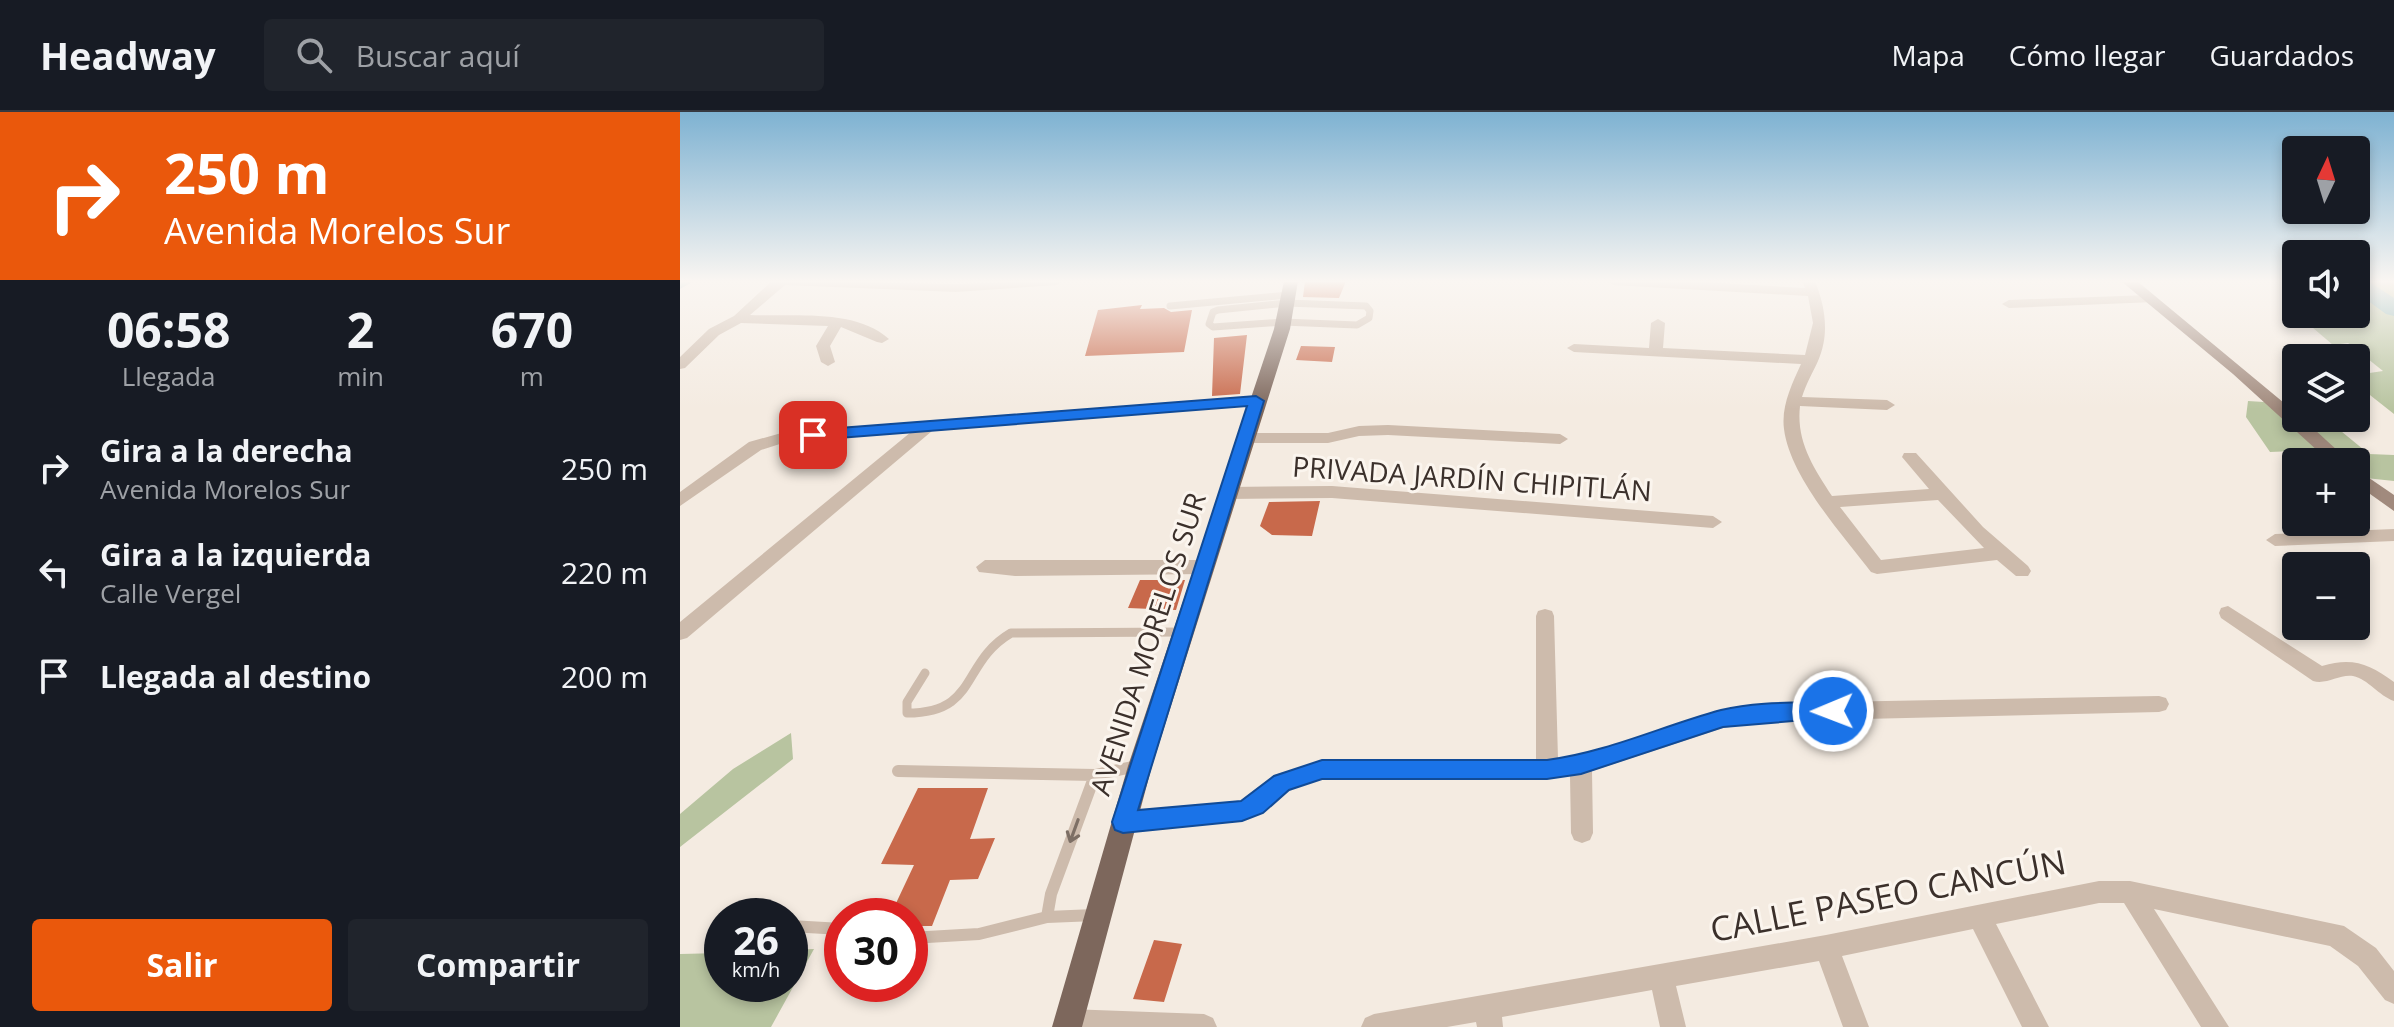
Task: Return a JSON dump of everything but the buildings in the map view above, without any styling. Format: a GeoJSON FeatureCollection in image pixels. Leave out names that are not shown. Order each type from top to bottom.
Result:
{"type":"FeatureCollection","features":[{"type":"Feature","properties":{"kind":"main road","name":"AVENIDA MORELOS SUR"},"geometry":{"type":"LineString","coordinates":[[1068,1025],[1123,822],[1280,324]]}},
{"type":"Feature","properties":{"kind":"main road"},"geometry":{"type":"LineString","coordinates":[[2180,324],[2239,371],[2325,448]]}},
{"type":"Feature","properties":{"kind":"main road"},"geometry":{"type":"LineString","coordinates":[[2370,486],[2394,505]]}},
{"type":"Feature","properties":{"kind":"street"},"geometry":{"type":"LineString","coordinates":[[680,365],[714,332],[730,324]]}},
{"type":"Feature","properties":{"kind":"street"},"geometry":{"type":"LineString","coordinates":[[828,362],[823,346],[836,324]]}},
{"type":"Feature","properties":{"kind":"street"},"geometry":{"type":"LineString","coordinates":[[844,324],[882,339]]}},
{"type":"Feature","properties":{"kind":"street"},"geometry":{"type":"LineString","coordinates":[[1656,352],[1658,324]]}},
{"type":"Feature","properties":{"kind":"street"},"geometry":{"type":"LineString","coordinates":[[1821,324],[1812,360],[1794,401],[1791,426],[1795,445],[1828,502],[1877,567],[1999,553]]}},
{"type":"Feature","properties":{"kind":"street"},"geometry":{"type":"LineString","coordinates":[[1574,348],[1812,360]]}},
{"type":"Feature","properties":{"kind":"street"},"geometry":{"type":"LineString","coordinates":[[680,500],[755,446],[771,439],[1256,401]]}},
{"type":"Feature","properties":{"kind":"street"},"geometry":{"type":"LineString","coordinates":[[1794,401],[1887,405]]}},
{"type":"Feature","properties":{"kind":"street"},"geometry":{"type":"LineString","coordinates":[[680,633],[927,427]]}},
{"type":"Feature","properties":{"kind":"street"},"geometry":{"type":"LineString","coordinates":[[1246,438],[1328,438],[1359,431],[1388,430],[1560,439]]}},
{"type":"Feature","properties":{"kind":"street"},"geometry":{"type":"LineString","coordinates":[[1910,457],[1999,553],[2022,571]]}},
{"type":"Feature","properties":{"kind":"street","name":"PRIVADA JARDÍN CHIPITLÁN"},"geometry":{"type":"LineString","coordinates":[[1228,493],[1332,492],[1713,522]]}},
{"type":"Feature","properties":{"kind":"street"},"geometry":{"type":"LineString","coordinates":[[1828,502],[1942,494]]}},
{"type":"Feature","properties":{"kind":"street"},"geometry":{"type":"LineString","coordinates":[[2275,540],[2394,535]]}},
{"type":"Feature","properties":{"kind":"street"},"geometry":{"type":"LineString","coordinates":[[985,567],[1205,567]]}},
{"type":"Feature","properties":{"kind":"street"},"geometry":{"type":"LineString","coordinates":[[2228,613],[2320,675],[2348,665],[2359,668],[2394,693]]}},
{"type":"Feature","properties":{"kind":"street"},"geometry":{"type":"LineString","coordinates":[[1545,616],[1547,770]]}},
{"type":"Feature","properties":{"kind":"street"},"geometry":{"type":"LineString","coordinates":[[1123,822],[1242,811],[1255,805],[1282,782],[1322,770],[1547,770],[1581,765],[1723,719],[1774,712],[2159,704]]}},
{"type":"Feature","properties":{"kind":"street"},"geometry":{"type":"LineString","coordinates":[[1581,765],[1582,833]]}},
{"type":"Feature","properties":{"kind":"street","name":"CALLE PASEO CANCÚN"},"geometry":{"type":"LineString","coordinates":[[1374,1027],[1488,1017],[1661,976],[1980,918],[2099,892],[2130,892],[2335,935],[2367,957],[2394,991]]}},
{"type":"Feature","properties":{"kind":"street"},"geometry":{"type":"LineString","coordinates":[[2130,892],[2216,1027]]}},
{"type":"Feature","properties":{"kind":"street"},"geometry":{"type":"LineString","coordinates":[[1980,918],[2036,1027]]}},
{"type":"Feature","properties":{"kind":"street"},"geometry":{"type":"LineString","coordinates":[[1826,947],[1856,1027]]}},
{"type":"Feature","properties":{"kind":"street"},"geometry":{"type":"LineString","coordinates":[[1661,976],[1673,1027]]}},
{"type":"Feature","properties":{"kind":"street"},"geometry":{"type":"LineString","coordinates":[[1068,1025],[1204,1027]]}},
{"type":"Feature","properties":{"kind":"lane"},"geometry":{"type":"LineString","coordinates":[[1331,324],[1359,324]]}},
{"type":"Feature","properties":{"kind":"lane"},"geometry":{"type":"LineString","coordinates":[[925,673],[907,702],[907,713],[930,716],[959,699],[987,649],[999,637],[1011,633],[1182,632]]}},
{"type":"Feature","properties":{"kind":"lane"},"geometry":{"type":"LineString","coordinates":[[898,771],[1095,775],[1140,766]]}},
{"type":"Feature","properties":{"kind":"lane"},"geometry":{"type":"LineString","coordinates":[[1047,917],[1051,894],[1095,775]]}},
{"type":"Feature","properties":{"kind":"lane"},"geometry":{"type":"LineString","coordinates":[[928,938],[1010,931],[1047,917],[1096,915]]}},
{"type":"Feature","properties":{"kind":"green space"},"geometry":{"type":"Polygon","coordinates":[[[2370,324],[2394,324],[2394,414],[2370,395],[2370,373],[2383,371],[2370,361],[2370,344],[2332,344],[2313,328],[2370,328],[2370,324]]]}},
{"type":"Feature","properties":{"kind":"green space"},"geometry":{"type":"Polygon","coordinates":[[[2248,401],[2282,403],[2282,432],[2342,432],[2362,448],[2282,448],[2282,452],[2270,452],[2246,417],[2248,401]]]}},
{"type":"Feature","properties":{"kind":"green space"},"geometry":{"type":"Polygon","coordinates":[[[2370,454],[2394,455],[2394,481],[2370,478],[2370,454]]]}},
{"type":"Feature","properties":{"kind":"green space"},"geometry":{"type":"Polygon","coordinates":[[[791,733],[793,759],[680,847],[680,814],[733,769],[791,733]]]}},
{"type":"Feature","properties":{"kind":"green space"},"geometry":{"type":"Polygon","coordinates":[[[704,953],[704,1002],[785,1002],[771,1027],[680,1027],[680,954],[704,953]]]}},
{"type":"Feature","properties":{"kind":"route"},"geometry":{"type":"LineString","coordinates":[[813,435],[1256,401],[1123,822],[1242,811],[1255,805],[1282,782],[1322,770],[1547,770],[1581,765],[1723,719],[1774,712],[1833,711]]}}]}
